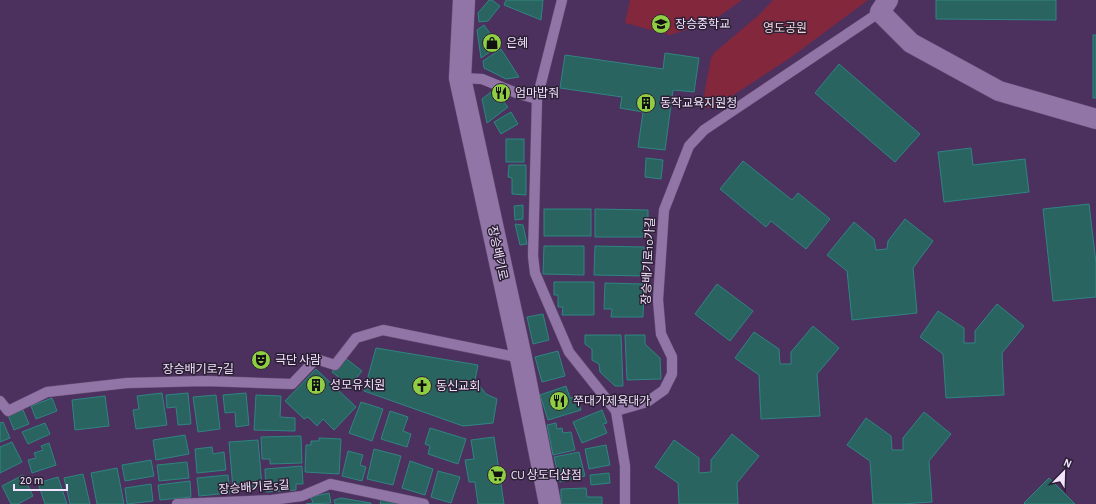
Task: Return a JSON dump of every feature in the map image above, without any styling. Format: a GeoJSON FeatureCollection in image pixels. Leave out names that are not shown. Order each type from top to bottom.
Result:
{"type":"FeatureCollection","features":[{"type":"Feature","properties":{"kind":"main road","name":"장승배기로"},"geometry":{"type":"LineString","coordinates":[[464,0],[460,78],[521,358],[550,504]]}},
{"type":"Feature","properties":{"kind":"street"},"geometry":{"type":"LineString","coordinates":[[884,6],[911,43],[999,91],[1096,119]]}},
{"type":"Feature","properties":{"kind":"lane"},"geometry":{"type":"LineString","coordinates":[[562,0],[538,99],[533,256],[535,273],[569,352],[616,411],[625,466],[625,504]]}},
{"type":"Feature","properties":{"kind":"lane","name":"장승배기로10가길"},"geometry":{"type":"LineString","coordinates":[[616,411],[647,402],[664,390],[672,374],[672,357],[661,334],[658,300],[664,210],[689,146],[704,130],[884,6]]}},
{"type":"Feature","properties":{"kind":"lane"},"geometry":{"type":"LineString","coordinates":[[460,78],[482,79],[519,94],[538,99]]}},
{"type":"Feature","properties":{"kind":"lane","name":"장승배기로7길"},"geometry":{"type":"LineString","coordinates":[[0,401],[8,411],[46,392],[127,383],[205,381],[292,384],[316,359],[334,365],[356,338],[383,330],[521,358]]}},
{"type":"Feature","properties":{"kind":"lane","name":"장승배기로5길"},"geometry":{"type":"LineString","coordinates":[[177,504],[272,500],[302,496],[330,484],[424,504]]}},
{"type":"Feature","properties":{"kind":"green space"},"geometry":{"type":"Polygon","coordinates":[[[630,0],[742,0],[711,22],[670,35],[625,23],[630,0]]]}},
{"type":"Feature","properties":{"kind":"green space","name":"영도공원"},"geometry":{"type":"Polygon","coordinates":[[[773,0],[868,0],[790,58],[715,107],[706,107],[703,101],[711,58],[715,52],[760,14],[773,0]]]}},
{"type":"Feature","properties":{"kind":"building"},"geometry":{"type":"Polygon","coordinates":[[[489,0],[492,0],[500,6],[488,21],[479,22],[478,13],[489,0]]]}},
{"type":"Feature","properties":{"kind":"building"},"geometry":{"type":"Polygon","coordinates":[[[506,0],[543,0],[541,20],[504,5],[506,0]]]}},
{"type":"Feature","properties":{"kind":"building"},"geometry":{"type":"Polygon","coordinates":[[[936,0],[1056,0],[1056,20],[936,19],[936,0]]]}},
{"type":"Feature","properties":{"kind":"building"},"geometry":{"type":"Polygon","coordinates":[[[484,25],[499,46],[481,58],[477,30],[484,25]]]}},
{"type":"Feature","properties":{"kind":"building"},"geometry":{"type":"Polygon","coordinates":[[[1093,35],[1096,35],[1096,98],[1093,98],[1093,35]]]}},
{"type":"Feature","properties":{"kind":"building"},"geometry":{"type":"Polygon","coordinates":[[[501,49],[519,77],[506,79],[484,68],[483,61],[501,49]]]}},
{"type":"Feature","properties":{"kind":"building","name":"동작교육지원청"},"geometry":{"type":"Polygon","coordinates":[[[665,53],[699,58],[694,92],[673,90],[665,150],[638,147],[643,112],[620,108],[622,97],[560,88],[565,55],[663,69],[665,53]]]}},
{"type":"Feature","properties":{"kind":"building"},"geometry":{"type":"Polygon","coordinates":[[[839,64],[920,134],[895,162],[815,93],[839,64]]]}},
{"type":"Feature","properties":{"kind":"building"},"geometry":{"type":"Polygon","coordinates":[[[491,92],[494,97],[497,94],[508,107],[487,123],[482,99],[491,92]]]}},
{"type":"Feature","properties":{"kind":"building"},"geometry":{"type":"Polygon","coordinates":[[[511,112],[518,124],[501,134],[494,122],[511,112]]]}},
{"type":"Feature","properties":{"kind":"building"},"geometry":{"type":"Polygon","coordinates":[[[506,139],[524,139],[524,162],[506,162],[506,139]]]}},
{"type":"Feature","properties":{"kind":"building"},"geometry":{"type":"Polygon","coordinates":[[[971,148],[973,165],[1025,159],[1029,192],[944,202],[938,152],[971,148]]]}},
{"type":"Feature","properties":{"kind":"building"},"geometry":{"type":"Polygon","coordinates":[[[646,158],[663,160],[661,179],[645,177],[646,158]]]}},
{"type":"Feature","properties":{"kind":"building"},"geometry":{"type":"Polygon","coordinates":[[[743,161],[792,200],[798,193],[830,219],[806,249],[771,221],[766,227],[720,189],[743,161]]]}},
{"type":"Feature","properties":{"kind":"building"},"geometry":{"type":"Polygon","coordinates":[[[509,165],[526,165],[526,195],[512,194],[512,178],[508,177],[509,165]]]}},
{"type":"Feature","properties":{"kind":"building"},"geometry":{"type":"Polygon","coordinates":[[[1089,204],[1096,263],[1096,297],[1053,301],[1043,209],[1089,204]]]}},
{"type":"Feature","properties":{"kind":"building"},"geometry":{"type":"Polygon","coordinates":[[[523,205],[523,219],[515,220],[514,206],[523,205]]]}},
{"type":"Feature","properties":{"kind":"building"},"geometry":{"type":"Polygon","coordinates":[[[544,209],[591,209],[591,236],[544,236],[544,209]]]}},
{"type":"Feature","properties":{"kind":"building"},"geometry":{"type":"Polygon","coordinates":[[[595,209],[648,210],[648,225],[644,225],[644,237],[595,237],[595,209]]]}},
{"type":"Feature","properties":{"kind":"building"},"geometry":{"type":"Polygon","coordinates":[[[905,219],[933,241],[913,268],[917,313],[852,320],[847,271],[827,255],[854,222],[874,239],[876,250],[887,249],[888,241],[905,219]]]}},
{"type":"Feature","properties":{"kind":"building"},"geometry":{"type":"Polygon","coordinates":[[[515,224],[523,225],[527,244],[520,245],[515,224]]]}},
{"type":"Feature","properties":{"kind":"building"},"geometry":{"type":"Polygon","coordinates":[[[544,246],[584,246],[584,275],[543,274],[544,246]]]}},
{"type":"Feature","properties":{"kind":"building"},"geometry":{"type":"Polygon","coordinates":[[[595,246],[644,247],[644,276],[594,275],[595,246]]]}},
{"type":"Feature","properties":{"kind":"building"},"geometry":{"type":"Polygon","coordinates":[[[554,282],[594,282],[594,315],[562,315],[563,307],[558,307],[558,295],[554,295],[554,282]]]}},
{"type":"Feature","properties":{"kind":"building"},"geometry":{"type":"Polygon","coordinates":[[[605,283],[644,284],[643,317],[611,317],[612,309],[604,309],[605,283]]]}},
{"type":"Feature","properties":{"kind":"building"},"geometry":{"type":"Polygon","coordinates":[[[717,284],[753,311],[730,341],[695,314],[717,284]]]}},
{"type":"Feature","properties":{"kind":"building"},"geometry":{"type":"Polygon","coordinates":[[[997,304],[1024,326],[1002,353],[1004,395],[946,398],[943,354],[920,337],[938,311],[964,328],[964,343],[975,343],[975,331],[997,304]]]}},
{"type":"Feature","properties":{"kind":"building"},"geometry":{"type":"Polygon","coordinates":[[[543,314],[549,340],[533,344],[527,317],[543,314]]]}},
{"type":"Feature","properties":{"kind":"building"},"geometry":{"type":"Polygon","coordinates":[[[813,326],[839,348],[817,374],[820,416],[761,419],[759,375],[735,358],[754,332],[779,349],[780,364],[791,364],[791,352],[813,326]]]}},
{"type":"Feature","properties":{"kind":"building"},"geometry":{"type":"Polygon","coordinates":[[[585,335],[621,335],[623,386],[615,386],[600,372],[599,364],[592,360],[592,349],[585,344],[585,335]]]}},
{"type":"Feature","properties":{"kind":"building"},"geometry":{"type":"Polygon","coordinates":[[[625,335],[645,335],[645,344],[660,358],[661,379],[627,380],[625,335]]]}},
{"type":"Feature","properties":{"kind":"building","name":"동신교회"},"geometry":{"type":"Polygon","coordinates":[[[376,348],[478,365],[475,380],[486,394],[497,399],[493,423],[463,426],[364,391],[376,348]]]}},
{"type":"Feature","properties":{"kind":"building"},"geometry":{"type":"Polygon","coordinates":[[[558,351],[565,376],[542,382],[535,357],[558,351]]]}},
{"type":"Feature","properties":{"kind":"building"},"geometry":{"type":"Polygon","coordinates":[[[344,357],[362,371],[350,386],[332,372],[344,357]]]}},
{"type":"Feature","properties":{"kind":"building","name":"성모유치원"},"geometry":{"type":"Polygon","coordinates":[[[316,369],[356,407],[334,430],[323,419],[317,426],[308,417],[304,419],[285,401],[316,369]]]}},
{"type":"Feature","properties":{"kind":"building"},"geometry":{"type":"Polygon","coordinates":[[[566,386],[570,398],[577,396],[581,410],[548,420],[540,395],[566,386]]]}},
{"type":"Feature","properties":{"kind":"building"},"geometry":{"type":"Polygon","coordinates":[[[162,393],[167,425],[136,429],[133,410],[139,409],[137,396],[162,393]]]}},
{"type":"Feature","properties":{"kind":"building"},"geometry":{"type":"Polygon","coordinates":[[[188,393],[191,424],[178,425],[176,407],[167,408],[166,395],[188,393]]]}},
{"type":"Feature","properties":{"kind":"building"},"geometry":{"type":"Polygon","coordinates":[[[246,393],[249,425],[236,427],[235,412],[225,413],[223,395],[246,393]]]}},
{"type":"Feature","properties":{"kind":"building"},"geometry":{"type":"Polygon","coordinates":[[[216,395],[220,429],[198,432],[193,397],[216,395]]]}},
{"type":"Feature","properties":{"kind":"building"},"geometry":{"type":"Polygon","coordinates":[[[256,395],[281,396],[280,417],[295,418],[295,431],[254,430],[256,395]]]}},
{"type":"Feature","properties":{"kind":"building"},"geometry":{"type":"Polygon","coordinates":[[[105,396],[109,426],[75,430],[72,400],[105,396]]]}},
{"type":"Feature","properties":{"kind":"building"},"geometry":{"type":"Polygon","coordinates":[[[52,398],[57,411],[36,419],[31,406],[52,398]]]}},
{"type":"Feature","properties":{"kind":"building"},"geometry":{"type":"Polygon","coordinates":[[[361,402],[383,409],[372,441],[349,433],[361,402]]]}},
{"type":"Feature","properties":{"kind":"building"},"geometry":{"type":"Polygon","coordinates":[[[23,410],[29,424],[14,430],[8,415],[23,410]]]}},
{"type":"Feature","properties":{"kind":"building"},"geometry":{"type":"Polygon","coordinates":[[[602,410],[607,423],[603,424],[607,433],[582,443],[573,422],[602,410]]]}},
{"type":"Feature","properties":{"kind":"building"},"geometry":{"type":"Polygon","coordinates":[[[390,411],[408,417],[403,431],[411,434],[407,447],[381,439],[390,411]]]}},
{"type":"Feature","properties":{"kind":"building"},"geometry":{"type":"Polygon","coordinates":[[[924,412],[951,434],[929,461],[932,502],[873,504],[870,461],[847,445],[866,418],[891,436],[892,450],[903,450],[903,438],[924,412]]]}},
{"type":"Feature","properties":{"kind":"building"},"geometry":{"type":"Polygon","coordinates":[[[3,422],[10,438],[0,442],[0,423],[3,422]]]}},
{"type":"Feature","properties":{"kind":"building"},"geometry":{"type":"Polygon","coordinates":[[[45,423],[50,434],[28,444],[22,432],[45,423]]]}},
{"type":"Feature","properties":{"kind":"building"},"geometry":{"type":"Polygon","coordinates":[[[556,423],[557,429],[562,428],[563,433],[571,432],[575,450],[553,455],[547,425],[556,423]]]}},
{"type":"Feature","properties":{"kind":"building"},"geometry":{"type":"Polygon","coordinates":[[[430,428],[466,439],[458,464],[428,454],[430,446],[425,444],[430,428]]]}},
{"type":"Feature","properties":{"kind":"building"},"geometry":{"type":"Polygon","coordinates":[[[732,434],[759,456],[737,483],[738,504],[679,504],[678,483],[655,467],[674,440],[699,458],[699,473],[711,472],[711,460],[732,434]]]}},
{"type":"Feature","properties":{"kind":"building"},"geometry":{"type":"Polygon","coordinates":[[[185,435],[189,454],[156,460],[153,440],[185,435]]]}},
{"type":"Feature","properties":{"kind":"building"},"geometry":{"type":"Polygon","coordinates":[[[301,436],[302,463],[270,464],[270,459],[262,459],[261,437],[301,436]]]}},
{"type":"Feature","properties":{"kind":"building"},"geometry":{"type":"Polygon","coordinates":[[[494,437],[504,504],[478,504],[475,482],[469,482],[465,460],[474,459],[471,440],[494,437]]]}},
{"type":"Feature","properties":{"kind":"building"},"geometry":{"type":"Polygon","coordinates":[[[319,438],[341,439],[339,474],[305,472],[306,445],[311,445],[311,441],[319,441],[319,438]]]}},
{"type":"Feature","properties":{"kind":"building"},"geometry":{"type":"Polygon","coordinates":[[[258,440],[262,486],[233,489],[229,442],[258,440]]]}},
{"type":"Feature","properties":{"kind":"building"},"geometry":{"type":"Polygon","coordinates":[[[12,442],[22,462],[0,473],[0,447],[12,442]]]}},
{"type":"Feature","properties":{"kind":"building"},"geometry":{"type":"Polygon","coordinates":[[[49,443],[56,465],[32,473],[28,460],[36,458],[34,453],[43,450],[41,446],[49,443]]]}},
{"type":"Feature","properties":{"kind":"building"},"geometry":{"type":"Polygon","coordinates":[[[606,445],[610,465],[589,469],[585,449],[606,445]]]}},
{"type":"Feature","properties":{"kind":"building"},"geometry":{"type":"Polygon","coordinates":[[[212,447],[213,454],[224,452],[226,470],[197,473],[195,449],[212,447]]]}},
{"type":"Feature","properties":{"kind":"building"},"geometry":{"type":"Polygon","coordinates":[[[374,449],[401,456],[393,485],[367,479],[374,449]]]}},
{"type":"Feature","properties":{"kind":"building"},"geometry":{"type":"Polygon","coordinates":[[[348,451],[363,455],[360,465],[366,467],[362,481],[342,476],[348,451]]]}},
{"type":"Feature","properties":{"kind":"building"},"geometry":{"type":"Polygon","coordinates":[[[579,452],[585,476],[560,482],[554,457],[579,452]]]}},
{"type":"Feature","properties":{"kind":"building"},"geometry":{"type":"Polygon","coordinates":[[[151,460],[154,476],[125,481],[122,465],[151,460]]]}},
{"type":"Feature","properties":{"kind":"building"},"geometry":{"type":"Polygon","coordinates":[[[410,461],[433,469],[425,495],[402,488],[410,461]]]}},
{"type":"Feature","properties":{"kind":"building"},"geometry":{"type":"Polygon","coordinates":[[[187,462],[189,478],[159,481],[157,465],[187,462]]]}},
{"type":"Feature","properties":{"kind":"building"},"geometry":{"type":"Polygon","coordinates":[[[302,466],[303,484],[296,484],[296,490],[266,492],[265,469],[302,466]]]}},
{"type":"Feature","properties":{"kind":"building"},"geometry":{"type":"Polygon","coordinates":[[[117,468],[124,504],[97,504],[91,473],[117,468]]]}},
{"type":"Feature","properties":{"kind":"building"},"geometry":{"type":"Polygon","coordinates":[[[438,471],[460,477],[451,503],[431,497],[438,471]]]}},
{"type":"Feature","properties":{"kind":"building"},"geometry":{"type":"Polygon","coordinates":[[[609,473],[610,483],[591,485],[590,475],[609,473]]]}},
{"type":"Feature","properties":{"kind":"building"},"geometry":{"type":"Polygon","coordinates":[[[83,474],[90,504],[70,504],[64,478],[83,474]]]}},
{"type":"Feature","properties":{"kind":"building"},"geometry":{"type":"Polygon","coordinates":[[[23,475],[33,496],[18,504],[11,504],[2,486],[23,475]]]}},
{"type":"Feature","properties":{"kind":"building"},"geometry":{"type":"Polygon","coordinates":[[[228,475],[230,493],[199,496],[197,478],[228,475]]]}},
{"type":"Feature","properties":{"kind":"building"},"geometry":{"type":"Polygon","coordinates":[[[58,477],[67,504],[45,504],[38,483],[58,477]]]}},
{"type":"Feature","properties":{"kind":"building"},"geometry":{"type":"Polygon","coordinates":[[[1049,478],[1075,504],[1024,503],[1049,478]]]}},
{"type":"Feature","properties":{"kind":"building"},"geometry":{"type":"Polygon","coordinates":[[[190,481],[191,497],[160,500],[158,485],[190,481]]]}},
{"type":"Feature","properties":{"kind":"building"},"geometry":{"type":"Polygon","coordinates":[[[151,484],[153,501],[127,504],[125,488],[151,484]]]}},
{"type":"Feature","properties":{"kind":"building"},"geometry":{"type":"Polygon","coordinates":[[[586,488],[587,497],[602,497],[602,504],[561,504],[561,489],[586,488]]]}},
{"type":"Feature","properties":{"kind":"building"},"geometry":{"type":"Polygon","coordinates":[[[329,493],[331,503],[306,504],[313,503],[311,497],[329,493]]]}},
{"type":"Feature","properties":{"kind":"building"},"geometry":{"type":"Polygon","coordinates":[[[341,498],[371,504],[335,504],[334,500],[341,498]]]}},
{"type":"Feature","properties":{"kind":"building"},"geometry":{"type":"Polygon","coordinates":[[[381,499],[408,504],[380,504],[381,499]]]}},
{"type":"Feature","properties":{"kind":"place","name":"장승중학교"},"geometry":{"type":"Point","coordinates":[661,24]}},
{"type":"Feature","properties":{"kind":"place","name":"은혜"},"geometry":{"type":"Point","coordinates":[492,43]}},
{"type":"Feature","properties":{"kind":"place","name":"엄마밥줘"},"geometry":{"type":"Point","coordinates":[501,93]}},
{"type":"Feature","properties":{"kind":"place","name":"동작교육지원청"},"geometry":{"type":"Point","coordinates":[646,103]}},
{"type":"Feature","properties":{"kind":"place","name":"극단 사람"},"geometry":{"type":"Point","coordinates":[261,360]}},
{"type":"Feature","properties":{"kind":"place","name":"성모유치원"},"geometry":{"type":"Point","coordinates":[316,385]}},
{"type":"Feature","properties":{"kind":"place","name":"동신교회"},"geometry":{"type":"Point","coordinates":[422,386]}},
{"type":"Feature","properties":{"kind":"place","name":"쭈대가제육대가"},"geometry":{"type":"Point","coordinates":[559,401]}},
{"type":"Feature","properties":{"kind":"place","name":"CU 상도더샵점"},"geometry":{"type":"Point","coordinates":[497,475]}}]}
